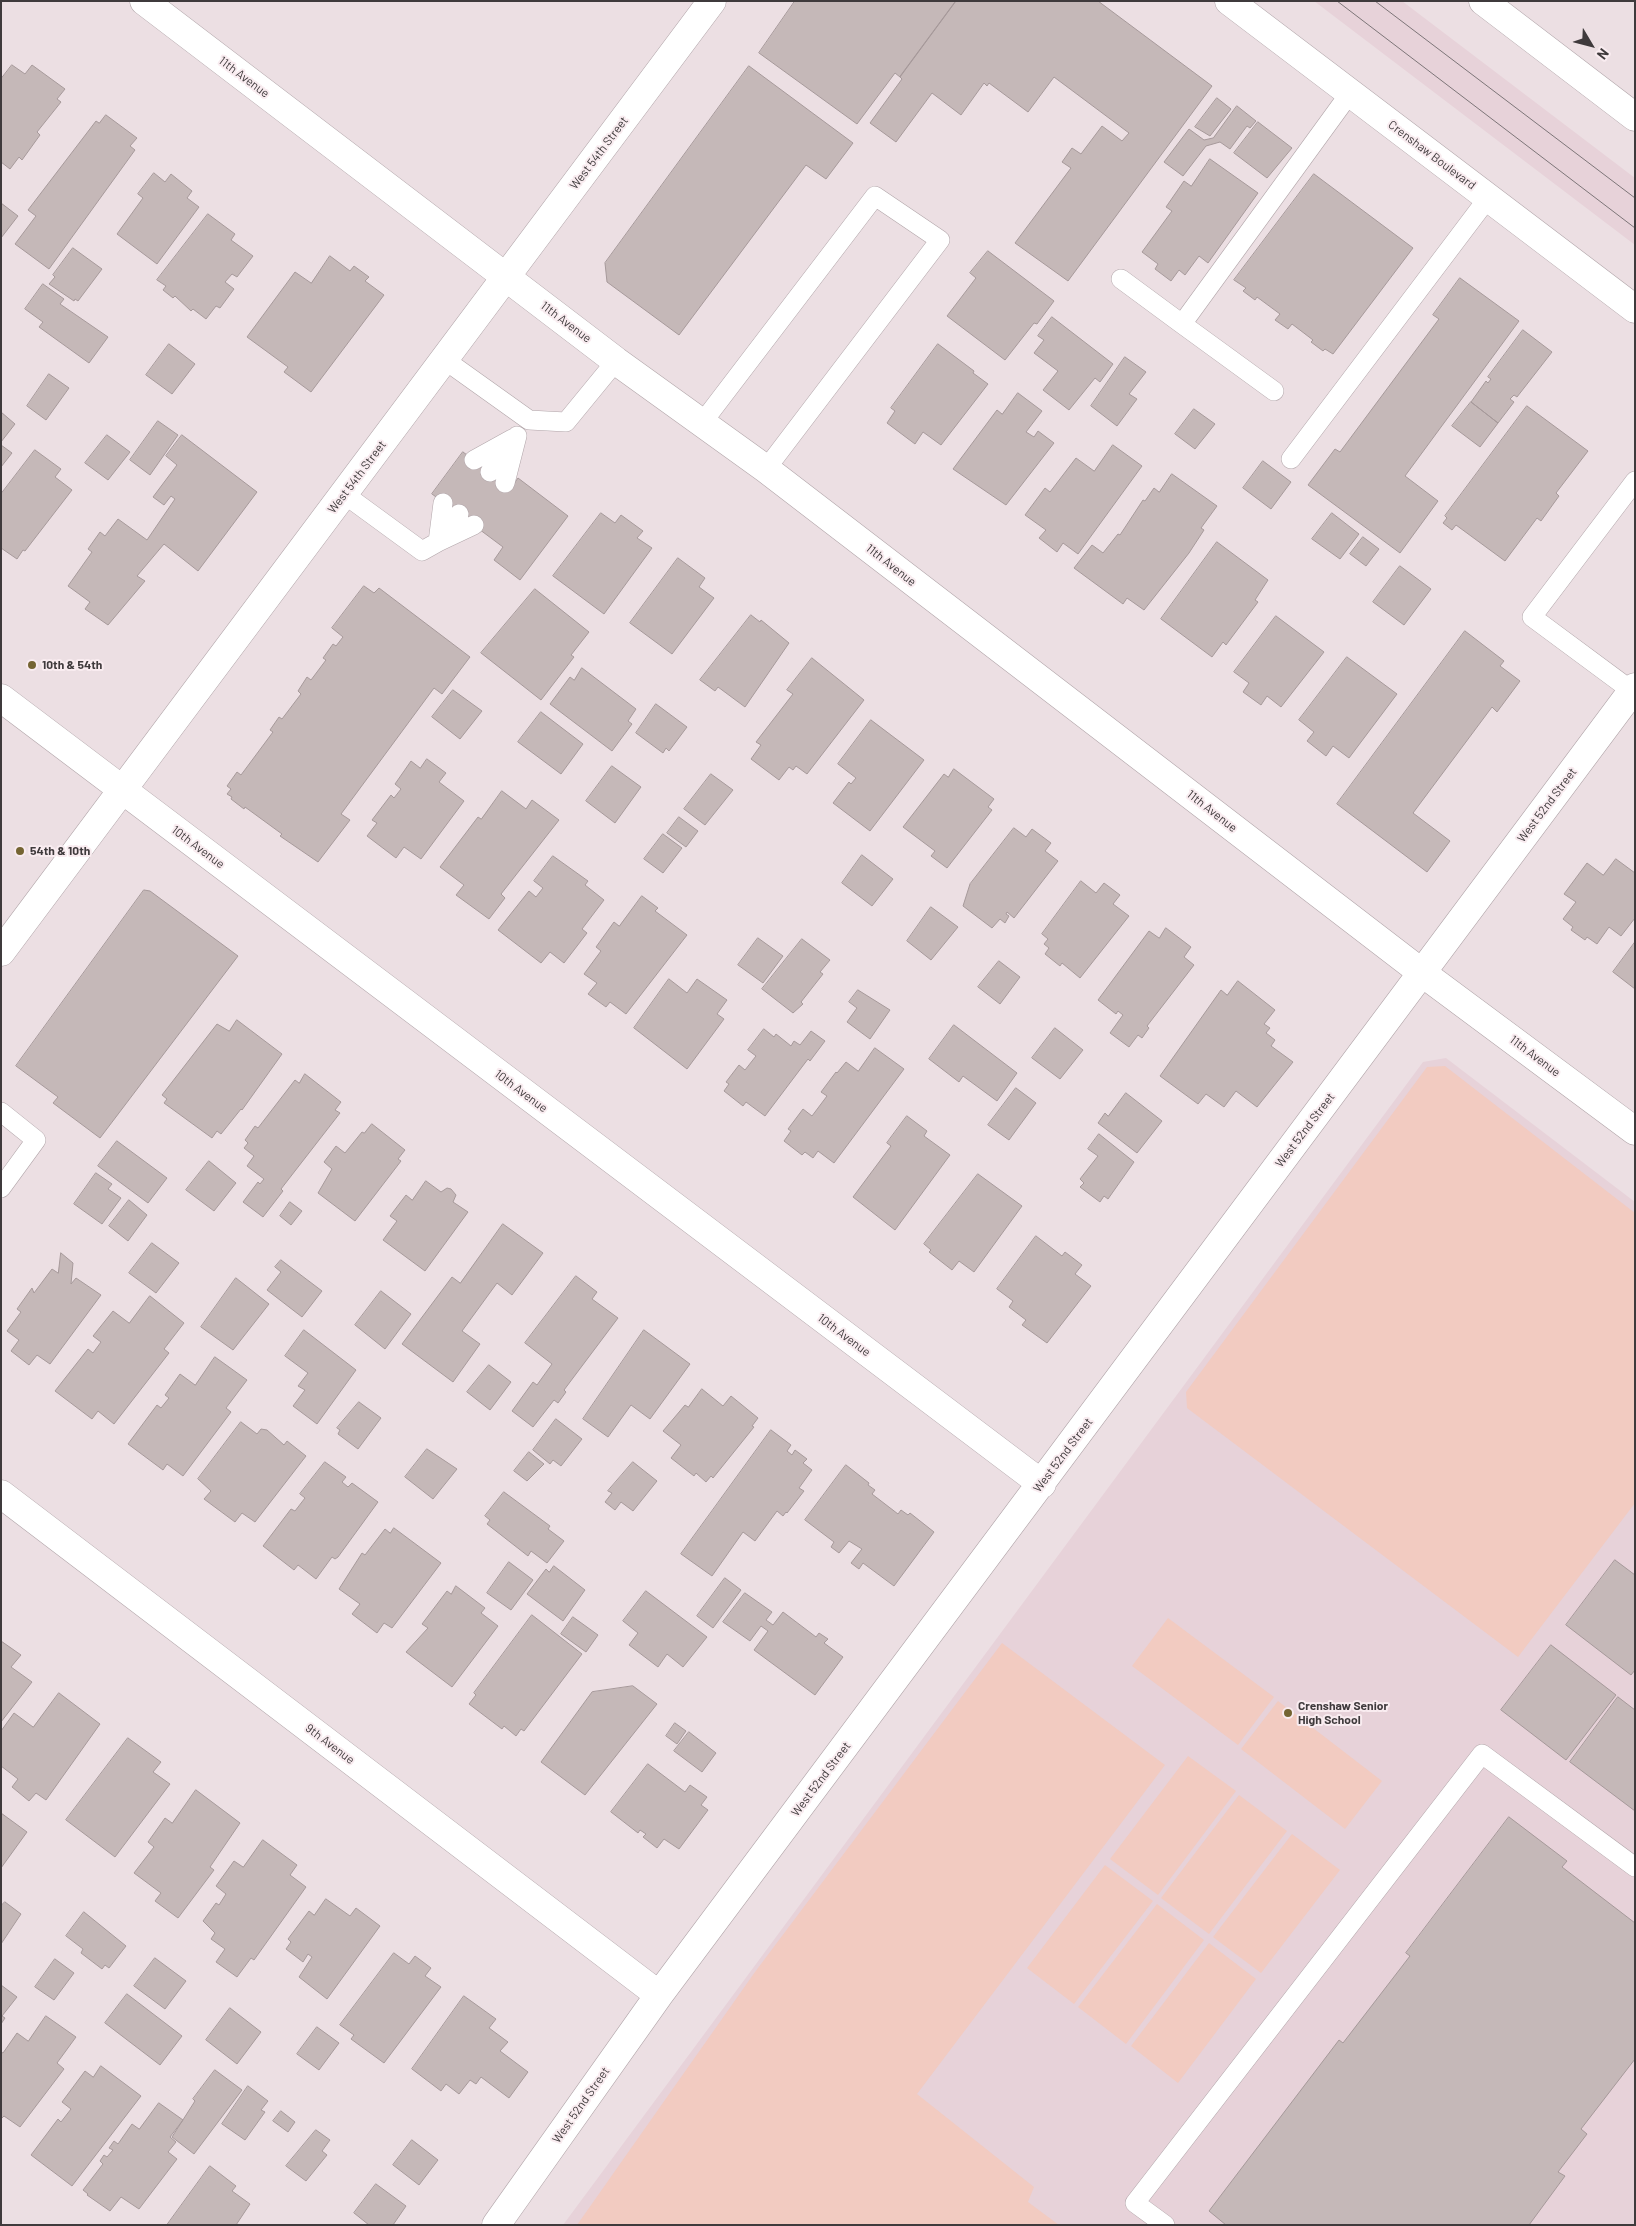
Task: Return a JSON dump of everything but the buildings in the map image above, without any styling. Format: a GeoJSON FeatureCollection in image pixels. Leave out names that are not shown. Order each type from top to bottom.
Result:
{"type":"FeatureCollection","features":[{"type":"Feature","properties":{"kind":"street","name":"11th Avenue"},"geometry":{"type":"LineString","coordinates":[[144,1],[616,361],[766,469],[1421,972],[1635,1131]]}},
{"type":"Feature","properties":{"kind":"street","name":"West 54th Street"},"geometry":{"type":"LineString","coordinates":[[1,952],[446,360],[712,1]]}},
{"type":"Feature","properties":{"kind":"street","name":"Crenshaw Boulevard"},"geometry":{"type":"LineString","coordinates":[[1229,1],[1635,309]]}},
{"type":"Feature","properties":{"kind":"street"},"geometry":{"type":"LineString","coordinates":[[1483,1],[1635,117]]}},
{"type":"Feature","properties":{"kind":"street","name":"West 52nd Street"},"geometry":{"type":"LineString","coordinates":[[496,2225],[659,1995],[1634,689]]}},
{"type":"Feature","properties":{"kind":"street","name":"10th Avenue"},"geometry":{"type":"LineString","coordinates":[[1,698],[1042,1484]]}},
{"type":"Feature","properties":{"kind":"street","name":"9th Avenue"},"geometry":{"type":"LineString","coordinates":[[1,1494],[659,1995]]}},
{"type":"Feature","properties":{"kind":"lane"},"geometry":{"type":"LineString","coordinates":[[1182,324],[1350,93]]}},
{"type":"Feature","properties":{"kind":"lane"},"geometry":{"type":"LineString","coordinates":[[702,422],[875,196],[940,240],[766,469]]}},
{"type":"Feature","properties":{"kind":"lane"},"geometry":{"type":"LineString","coordinates":[[1291,459],[1488,198]]}},
{"type":"Feature","properties":{"kind":"lane"},"geometry":{"type":"LineString","coordinates":[[1121,279],[1274,391]]}},
{"type":"Feature","properties":{"kind":"lane"},"geometry":{"type":"LineString","coordinates":[[446,360],[529,420],[566,422],[616,361]]}},
{"type":"Feature","properties":{"kind":"lane"},"geometry":{"type":"LineString","coordinates":[[498,478],[517,436],[529,420]]}},
{"type":"Feature","properties":{"kind":"lane"},"geometry":{"type":"LineString","coordinates":[[474,460],[517,436]]}},
{"type":"Feature","properties":{"kind":"lane"},"geometry":{"type":"LineString","coordinates":[[1634,689],[1532,617],[1635,481]]}},
{"type":"Feature","properties":{"kind":"lane"},"geometry":{"type":"LineString","coordinates":[[344,494],[422,551],[438,542],[466,520]]}},
{"type":"Feature","properties":{"kind":"lane"},"geometry":{"type":"LineString","coordinates":[[438,542],[443,502]]}},
{"type":"Feature","properties":{"kind":"lane"},"geometry":{"type":"LineString","coordinates":[[1,1112],[36,1140],[1,1188]]}},
{"type":"Feature","properties":{"kind":"lane"},"geometry":{"type":"LineString","coordinates":[[1164,2225],[1136,2203],[1482,1754],[1635,1867]]}},
{"type":"Feature","properties":{"kind":"shaded area"},"geometry":{"type":"Polygon","coordinates":[[[1314,1],[1402,1],[1635,178],[1635,245],[1314,1]]]}},
{"type":"Feature","properties":{"kind":"shaded area","name":"Crenshaw Senior High School"},"geometry":{"type":"Polygon","coordinates":[[[1446,1058],[1635,1202],[1635,2225],[563,2225],[1423,1062],[1446,1058]]]}},
{"type":"Feature","properties":{"kind":"shaded area"},"geometry":{"type":"Polygon","coordinates":[[[1445,1066],[1635,1213],[1635,1503],[1518,1657],[1187,1408],[1186,1392],[1427,1067],[1445,1066]]]}},
{"type":"Feature","properties":{"kind":"shaded area"},"geometry":{"type":"Polygon","coordinates":[[[1168,1618],[1274,1697],[1238,1745],[1132,1666],[1168,1618]]]}},
{"type":"Feature","properties":{"kind":"shaded area"},"geometry":{"type":"Polygon","coordinates":[[[1002,1643],[1165,1765],[917,2094],[1034,2187],[1028,2202],[1059,2225],[577,2225],[755,1972],[1002,1643]]]}},
{"type":"Feature","properties":{"kind":"shaded area"},"geometry":{"type":"Polygon","coordinates":[[[1278,1701],[1382,1781],[1345,1829],[1241,1749],[1278,1701]]]}},
{"type":"Feature","properties":{"kind":"shaded area"},"geometry":{"type":"Polygon","coordinates":[[[1188,1756],[1236,1791],[1158,1895],[1110,1859],[1188,1756]]]}},
{"type":"Feature","properties":{"kind":"shaded area"},"geometry":{"type":"Polygon","coordinates":[[[1239,1795],[1287,1831],[1209,1934],[1161,1898],[1239,1795]]]}},
{"type":"Feature","properties":{"kind":"shaded area"},"geometry":{"type":"Polygon","coordinates":[[[1292,1834],[1340,1870],[1261,1973],[1213,1937],[1292,1834]]]}},
{"type":"Feature","properties":{"kind":"shaded area"},"geometry":{"type":"Polygon","coordinates":[[[1105,1865],[1153,1901],[1074,2004],[1027,1968],[1105,1865]]]}},
{"type":"Feature","properties":{"kind":"shaded area"},"geometry":{"type":"Polygon","coordinates":[[[1157,1904],[1204,1940],[1126,2044],[1078,2007],[1157,1904]]]}},
{"type":"Feature","properties":{"kind":"shaded area"},"geometry":{"type":"Polygon","coordinates":[[[1209,1943],[1256,1979],[1178,2083],[1131,2046],[1209,1943]]]}},
{"type":"Feature","properties":{"kind":"tram line"},"geometry":{"type":"LineString","coordinates":[[1337,1],[1635,228]]}},
{"type":"Feature","properties":{"kind":"tram line"},"geometry":{"type":"LineString","coordinates":[[1375,1],[1635,198]]}},
{"type":"Feature","properties":{"kind":"place","name":"10th & 54th"},"geometry":{"type":"Point","coordinates":[32,665]}},
{"type":"Feature","properties":{"kind":"place","name":"54th & 10th"},"geometry":{"type":"Point","coordinates":[20,851]}},
{"type":"Feature","properties":{"kind":"place","name":"Crenshaw Senior High School"},"geometry":{"type":"Point","coordinates":[1288,1713]}}]}
